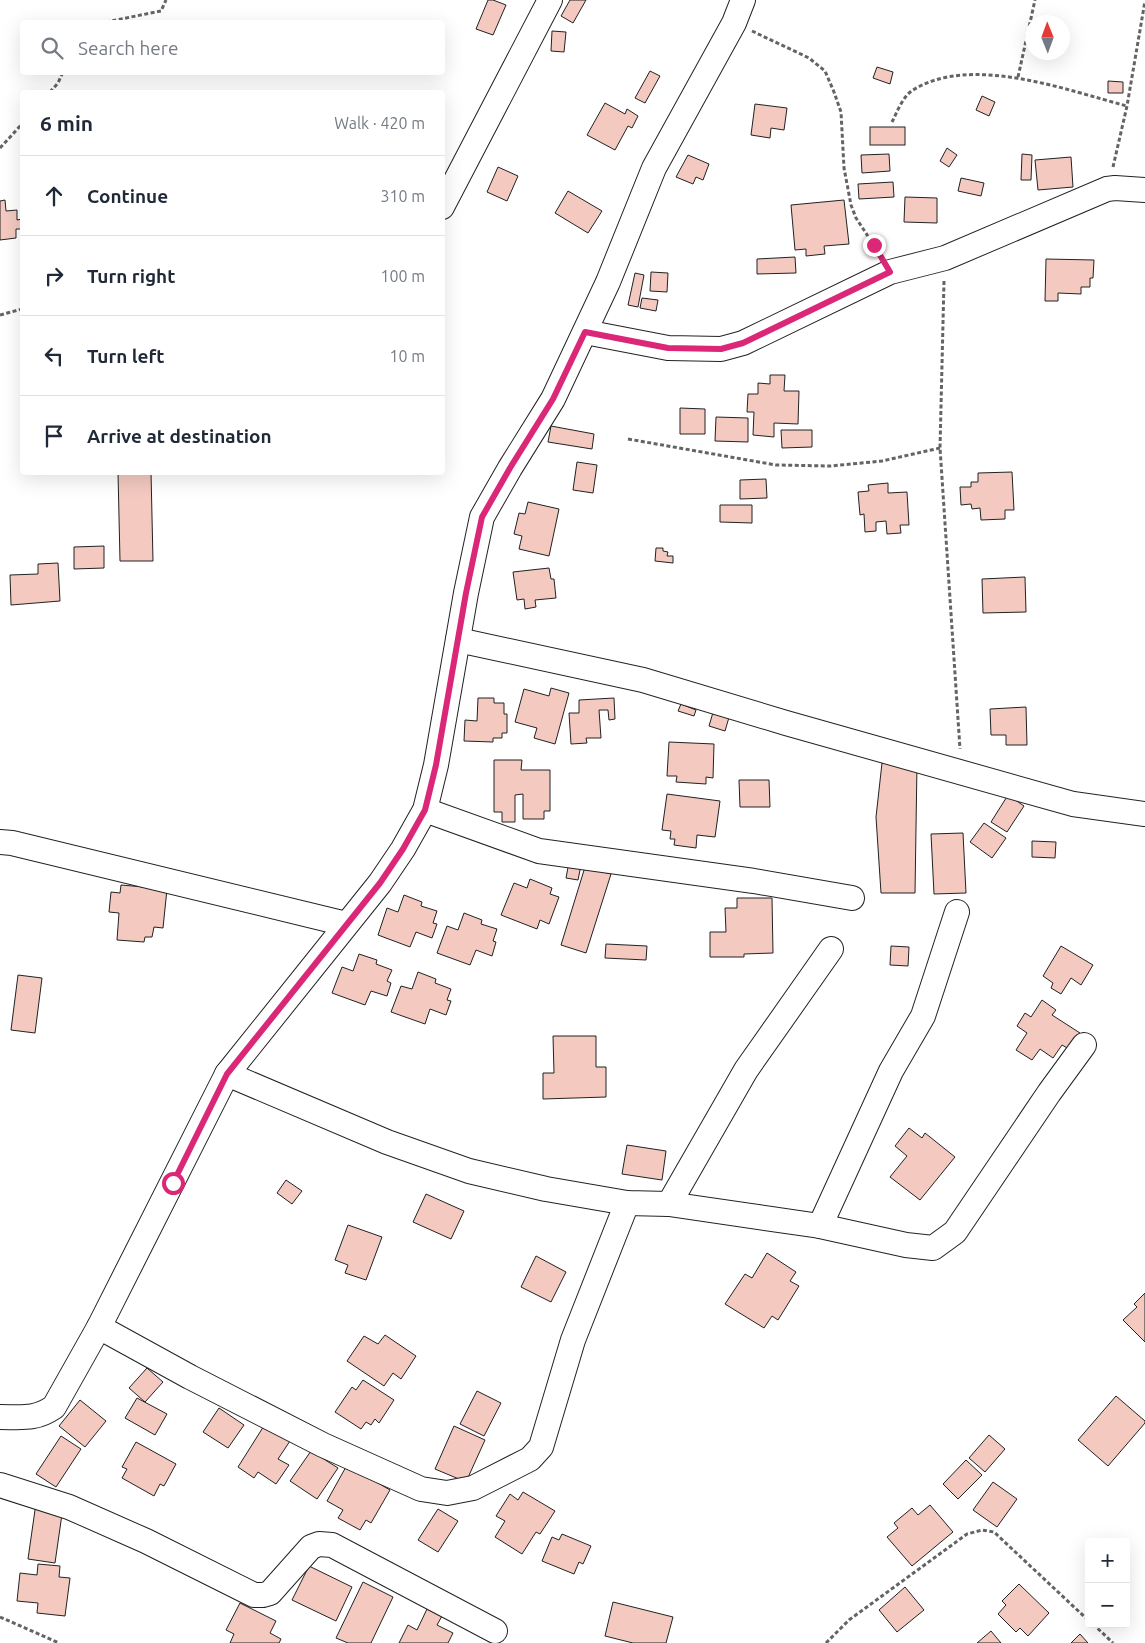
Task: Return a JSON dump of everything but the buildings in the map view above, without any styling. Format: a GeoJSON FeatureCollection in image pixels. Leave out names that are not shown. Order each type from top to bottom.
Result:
{"type":"FeatureCollection","features":[{"type":"Feature","properties":{"kind":"street"},"geometry":{"type":"LineString","coordinates":[[445,201],[550,0]]}},
{"type":"Feature","properties":{"kind":"street"},"geometry":{"type":"LineString","coordinates":[[0,1417],[31,1417],[44,1414],[54,1407],[99,1326],[227,1074],[380,883],[403,849],[425,810],[436,765],[466,593],[482,517],[553,399],[608,282],[654,168],[737,8]]}},
{"type":"Feature","properties":{"kind":"street"},"geometry":{"type":"LineString","coordinates":[[585,332],[668,348],[721,349],[743,343],[890,272],[945,258],[1107,189],[1145,190]]}},
{"type":"Feature","properties":{"kind":"street"},"geometry":{"type":"LineString","coordinates":[[458,640],[643,680],[786,723],[1073,804],[1145,814]]}},
{"type":"Feature","properties":{"kind":"street"},"geometry":{"type":"LineString","coordinates":[[425,810],[539,851],[754,881],[852,898]]}},
{"type":"Feature","properties":{"kind":"street"},"geometry":{"type":"LineString","coordinates":[[0,842],[12,843],[346,924]]}},
{"type":"Feature","properties":{"kind":"street"},"geometry":{"type":"LineString","coordinates":[[820,1226],[890,1071],[924,1016],[957,912]]}},
{"type":"Feature","properties":{"kind":"street"},"geometry":{"type":"LineString","coordinates":[[669,1204],[746,1070],[831,949]]}},
{"type":"Feature","properties":{"kind":"street"},"geometry":{"type":"LineString","coordinates":[[227,1074],[387,1142],[469,1171],[546,1190],[627,1204],[669,1204],[820,1226],[906,1245],[933,1248],[955,1232],[1049,1093],[1084,1045]]}},
{"type":"Feature","properties":{"kind":"street"},"geometry":{"type":"LineString","coordinates":[[99,1326],[190,1377],[323,1445],[422,1489],[447,1493],[473,1488],[530,1459],[540,1447],[572,1340],[627,1204]]}},
{"type":"Feature","properties":{"kind":"street"},"geometry":{"type":"LineString","coordinates":[[0,1484],[69,1507],[95,1518],[146,1541],[254,1595],[263,1596],[270,1592],[311,1547],[319,1544],[332,1545],[495,1630]]}},
{"type":"Feature","properties":{"kind":"path"},"geometry":{"type":"LineString","coordinates":[[116,20],[161,11],[166,0]]}},
{"type":"Feature","properties":{"kind":"path"},"geometry":{"type":"LineString","coordinates":[[1018,77],[1036,0]]}},
{"type":"Feature","properties":{"kind":"path"},"geometry":{"type":"LineString","coordinates":[[1107,189],[1127,106],[1145,1]]}},
{"type":"Feature","properties":{"kind":"path"},"geometry":{"type":"LineString","coordinates":[[737,8],[793,50],[809,58],[824,71],[841,112],[844,168],[851,205],[856,218],[890,272]]}},
{"type":"Feature","properties":{"kind":"path"},"geometry":{"type":"LineString","coordinates":[[52,90],[62,75]]}},
{"type":"Feature","properties":{"kind":"path"},"geometry":{"type":"LineString","coordinates":[[892,122],[901,104],[911,91],[935,80],[968,75],[1018,77],[1127,106]]}},
{"type":"Feature","properties":{"kind":"path"},"geometry":{"type":"LineString","coordinates":[[0,148],[20,126]]}},
{"type":"Feature","properties":{"kind":"path"},"geometry":{"type":"LineString","coordinates":[[945,258],[940,448],[962,772]]}},
{"type":"Feature","properties":{"kind":"path"},"geometry":{"type":"LineString","coordinates":[[0,315],[20,310]]}},
{"type":"Feature","properties":{"kind":"path"},"geometry":{"type":"LineString","coordinates":[[628,439],[776,465],[830,466],[882,461],[940,448]]}},
{"type":"Feature","properties":{"kind":"path"},"geometry":{"type":"LineString","coordinates":[[826,1643],[849,1620],[967,1534],[982,1530],[994,1532],[1085,1617]]}},
{"type":"Feature","properties":{"kind":"path"},"geometry":{"type":"LineString","coordinates":[[0,1617],[59,1643]]}},
{"type":"Feature","properties":{"kind":"path"},"geometry":{"type":"LineString","coordinates":[[1097,1628],[1113,1643]]}},
{"type":"Feature","properties":{"kind":"route"},"geometry":{"type":"LineString","coordinates":[[173,1183],[227,1074],[380,883],[403,849],[425,810],[436,765],[466,593],[482,517],[553,399],[585,332],[668,348],[721,349],[743,343],[890,272],[874,245]]}}]}
